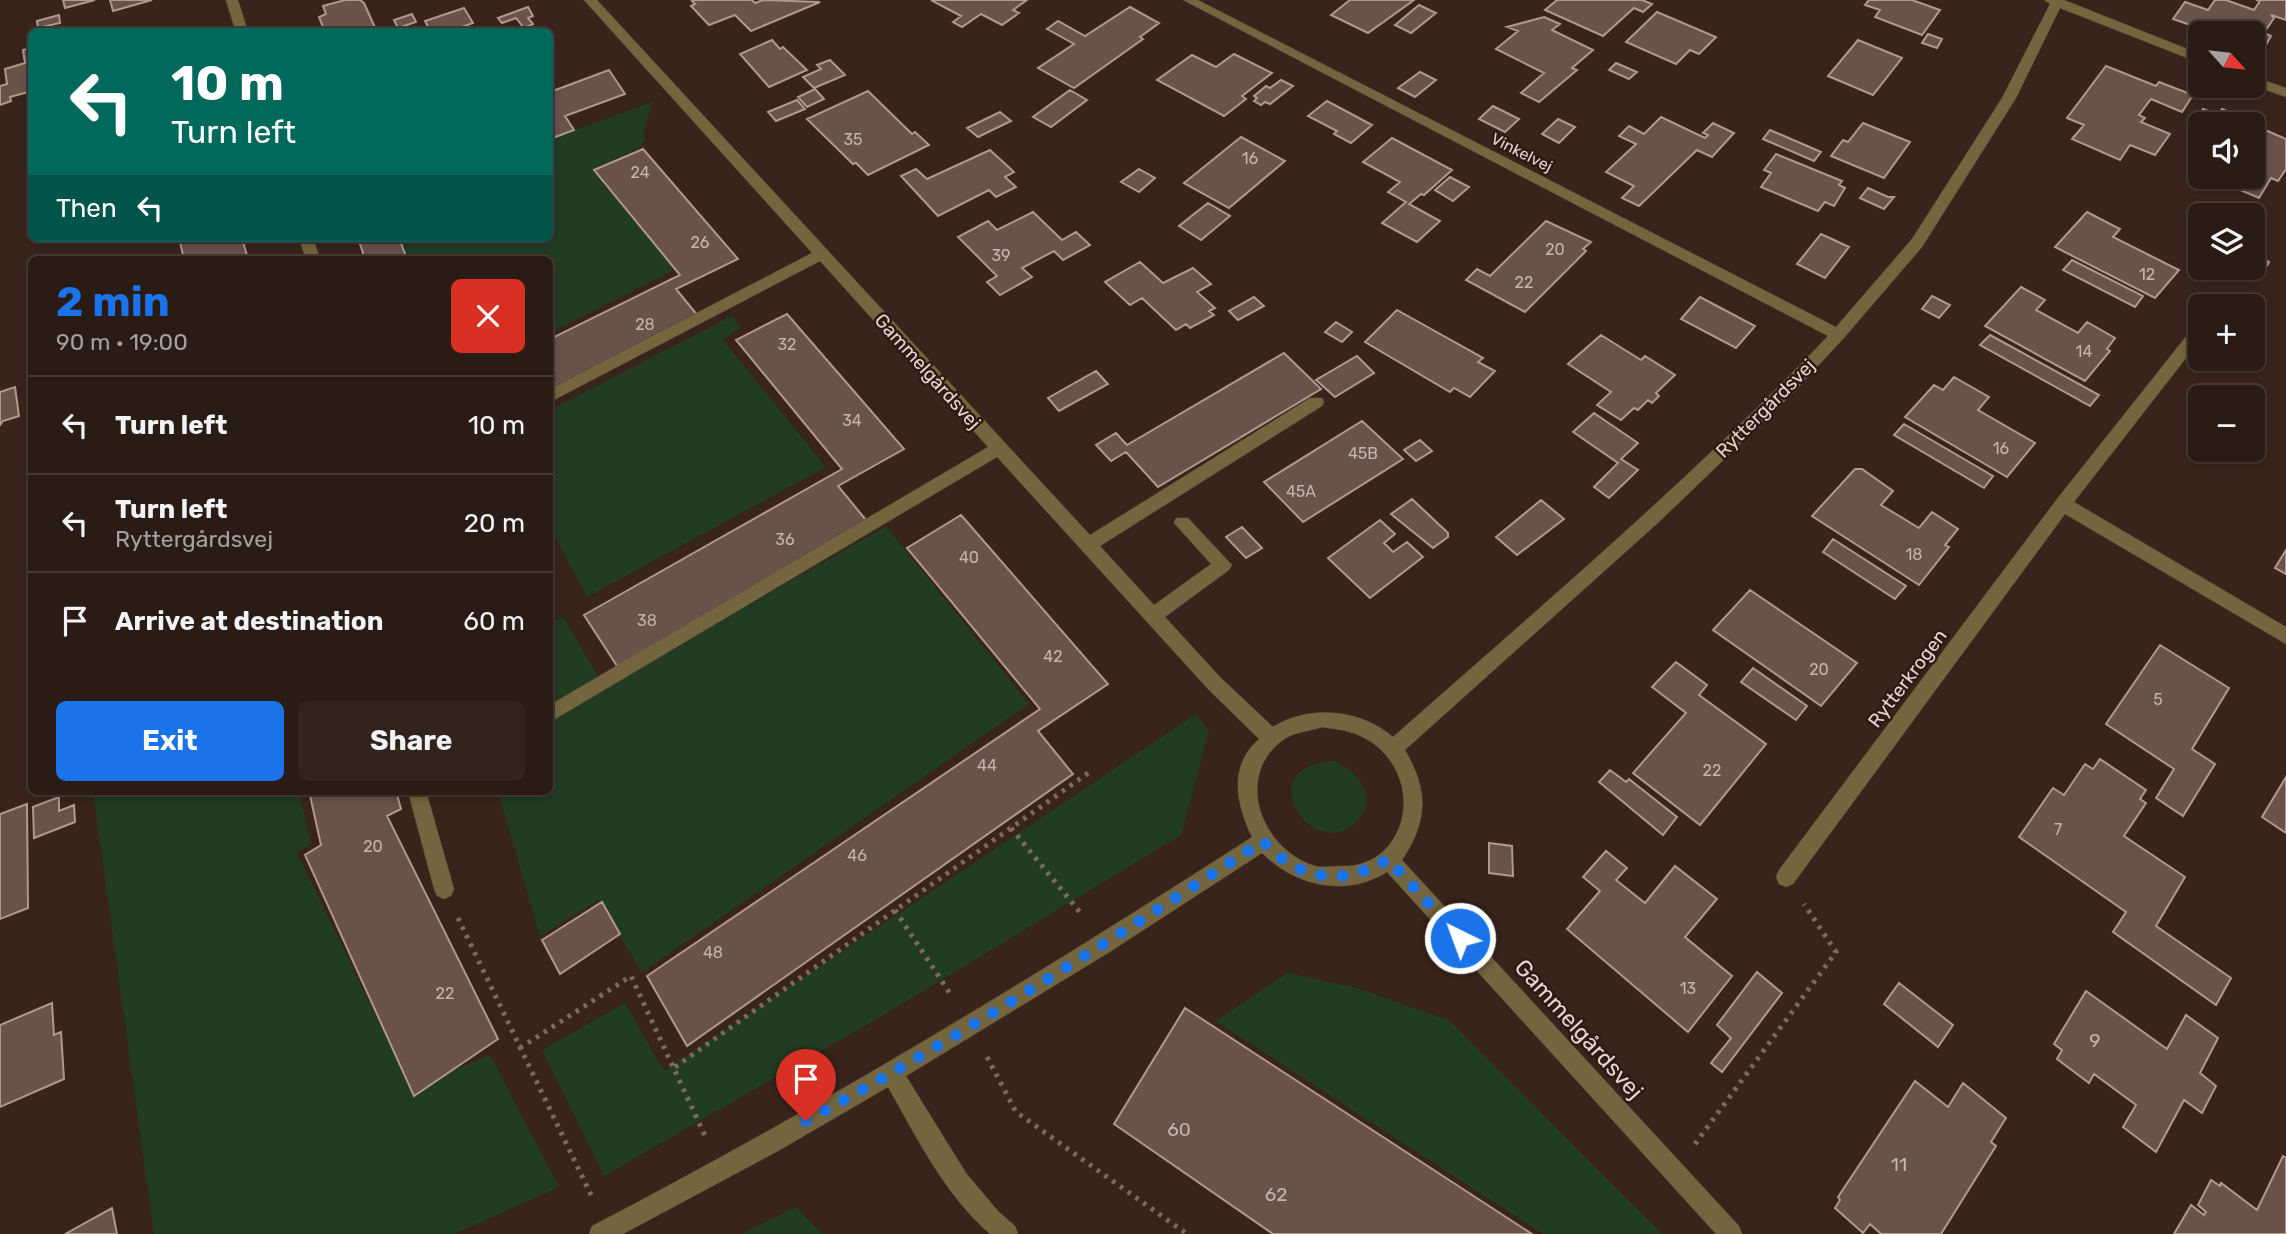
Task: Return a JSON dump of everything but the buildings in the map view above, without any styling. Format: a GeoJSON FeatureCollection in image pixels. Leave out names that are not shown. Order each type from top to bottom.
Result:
{"type":"FeatureCollection","features":[{"type":"Feature","properties":{"kind":"street"},"geometry":{"type":"LineString","coordinates":[[232,0],[241,28]]}},
{"type":"Feature","properties":{"kind":"street","name":"Gammelgårdsvej"},"geometry":{"type":"LineString","coordinates":[[590,0],[1214,683],[1270,737]]}},
{"type":"Feature","properties":{"kind":"street","name":"Vinkelvej"},"geometry":{"type":"LineString","coordinates":[[1189,0],[1838,335]]}},
{"type":"Feature","properties":{"kind":"street"},"geometry":{"type":"LineString","coordinates":[[2055,1],[2188,54]]}},
{"type":"Feature","properties":{"kind":"street","name":"Ryttergårdsvej"},"geometry":{"type":"LineString","coordinates":[[1393,749],[1654,516],[1785,391],[1838,335],[1917,243],[1939,210],[2009,98],[2055,1]]}},
{"type":"Feature","properties":{"kind":"street"},"geometry":{"type":"LineString","coordinates":[[2265,85],[2286,93]]}},
{"type":"Feature","properties":{"kind":"street"},"geometry":{"type":"LineString","coordinates":[[553,394],[822,254]]}},
{"type":"Feature","properties":{"kind":"street","name":"Rytterkrogen"},"geometry":{"type":"LineString","coordinates":[[1786,877],[2063,504],[2188,344]]}},
{"type":"Feature","properties":{"kind":"street"},"geometry":{"type":"LineString","coordinates":[[1088,545],[1316,402]]}},
{"type":"Feature","properties":{"kind":"street"},"geometry":{"type":"LineString","coordinates":[[553,712],[999,448]]}},
{"type":"Feature","properties":{"kind":"street"},"geometry":{"type":"LineString","coordinates":[[2063,504],[2286,636]]}},
{"type":"Feature","properties":{"kind":"street"},"geometry":{"type":"LineString","coordinates":[[1152,615],[1223,565],[1182,523]]}},
{"type":"Feature","properties":{"kind":"street"},"geometry":{"type":"LineString","coordinates":[[1332,720],[1361,727],[1378,736],[1393,749],[1406,766],[1413,785],[1415,806],[1412,826],[1403,844],[1388,859],[1354,876],[1314,874],[1276,856],[1263,841],[1251,820],[1245,797],[1247,775],[1256,754],[1270,737],[1303,721],[1332,720]]}},
{"type":"Feature","properties":{"kind":"street"},"geometry":{"type":"LineString","coordinates":[[417,795],[444,889]]}},
{"type":"Feature","properties":{"kind":"street"},"geometry":{"type":"LineString","coordinates":[[604,1232],[893,1074],[1106,944],[1263,841]]}},
{"type":"Feature","properties":{"kind":"street","name":"Gammelgårdsvej"},"geometry":{"type":"LineString","coordinates":[[1388,859],[1731,1234]]}},
{"type":"Feature","properties":{"kind":"street"},"geometry":{"type":"LineString","coordinates":[[893,1074],[941,1157],[993,1223],[1007,1234]]}},
{"type":"Feature","properties":{"kind":"path"},"geometry":{"type":"LineString","coordinates":[[675,1067],[1091,771]]}},
{"type":"Feature","properties":{"kind":"path"},"geometry":{"type":"LineString","coordinates":[[1011,828],[1106,944]]}},
{"type":"Feature","properties":{"kind":"path"},"geometry":{"type":"LineString","coordinates":[[1674,1173],[1836,952],[1786,877]]}},
{"type":"Feature","properties":{"kind":"path"},"geometry":{"type":"LineString","coordinates":[[444,889],[604,1232]]}},
{"type":"Feature","properties":{"kind":"path"},"geometry":{"type":"LineString","coordinates":[[895,910],[971,1027],[1016,1112],[1187,1234]]}},
{"type":"Feature","properties":{"kind":"path"},"geometry":{"type":"LineString","coordinates":[[520,1048],[631,976],[675,1067],[719,1169]]}},
{"type":"Feature","properties":{"kind":"green space"},"geometry":{"type":"Polygon","coordinates":[[[653,102],[643,131],[645,141],[640,147],[592,170],[676,269],[553,330],[553,256],[405,256],[398,242],[553,242],[553,138],[653,102]]]}},
{"type":"Feature","properties":{"kind":"green space"},"geometry":{"type":"Polygon","coordinates":[[[732,316],[741,327],[723,340],[826,467],[587,597],[553,533],[553,408],[732,316]]]}},
{"type":"Feature","properties":{"kind":"green space"},"geometry":{"type":"Polygon","coordinates":[[[886,526],[1029,704],[642,972],[598,900],[540,936],[499,795],[553,795],[553,622],[563,617],[605,688],[886,526]]]}},
{"type":"Feature","properties":{"kind":"green space"},"geometry":{"type":"Polygon","coordinates":[[[1196,714],[1209,730],[1181,835],[882,1016],[604,1176],[542,1050],[625,1003],[664,1071],[1196,714]]]}},
{"type":"Feature","properties":{"kind":"green space"},"geometry":{"type":"Polygon","coordinates":[[[1334,761],[1352,772],[1359,780],[1364,788],[1366,805],[1355,823],[1338,832],[1321,831],[1307,822],[1296,809],[1292,793],[1295,778],[1308,766],[1334,761]]]}},
{"type":"Feature","properties":{"kind":"green space"},"geometry":{"type":"Polygon","coordinates":[[[94,795],[300,795],[311,844],[297,853],[411,1088],[490,1055],[559,1187],[454,1234],[154,1234],[94,795]]]}},
{"type":"Feature","properties":{"kind":"green space"},"geometry":{"type":"Polygon","coordinates":[[[1287,973],[1354,987],[1450,1021],[1662,1234],[1543,1234],[1216,1021],[1287,973]]]}},
{"type":"Feature","properties":{"kind":"green space"},"geometry":{"type":"Polygon","coordinates":[[[796,1207],[822,1234],[741,1234],[796,1207]]]}},
{"type":"Feature","properties":{"kind":"route"},"geometry":{"type":"LineString","coordinates":[[806,1121],[893,1074],[1084,958],[1263,841],[1276,856],[1294,866],[1314,874],[1334,877],[1354,876],[1388,859],[1460,938]]}}]}
